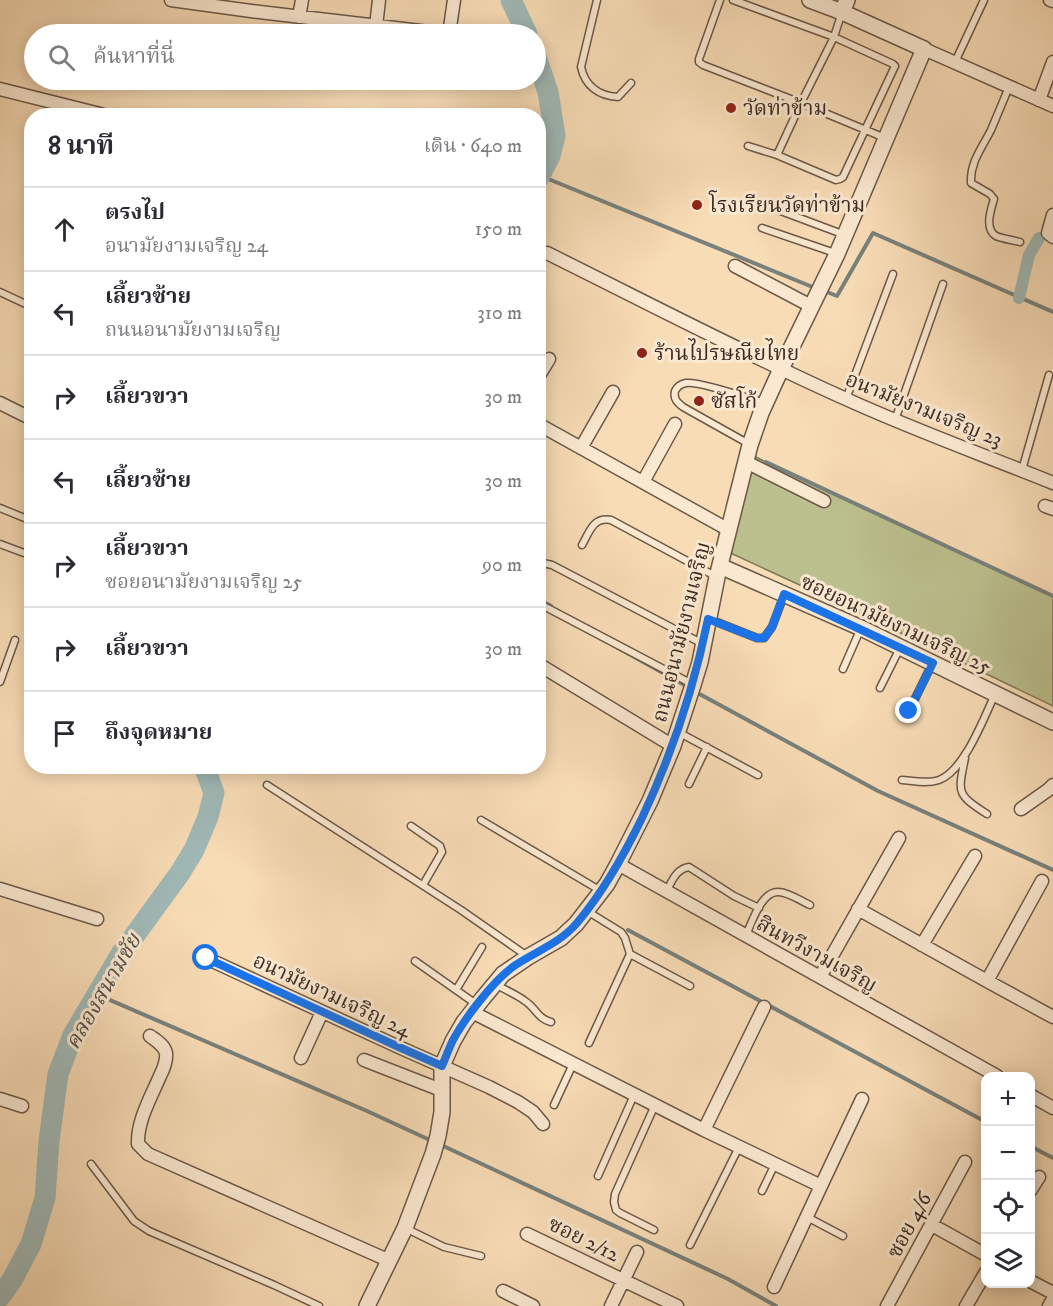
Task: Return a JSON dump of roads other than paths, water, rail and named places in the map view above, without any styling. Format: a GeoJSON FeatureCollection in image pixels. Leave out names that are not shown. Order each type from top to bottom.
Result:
{"type":"FeatureCollection","features":[{"type":"Feature","properties":{"kind":"street"},"geometry":{"type":"LineString","coordinates":[[171,0],[225,4],[299,17],[359,24]]}},
{"type":"Feature","properties":{"kind":"street"},"geometry":{"type":"LineString","coordinates":[[299,17],[302,0]]}},
{"type":"Feature","properties":{"kind":"street"},"geometry":{"type":"LineString","coordinates":[[376,24],[379,0]]}},
{"type":"Feature","properties":{"kind":"street"},"geometry":{"type":"LineString","coordinates":[[450,24],[454,0]]}},
{"type":"Feature","properties":{"kind":"street"},"geometry":{"type":"LineString","coordinates":[[810,0],[844,6],[924,49],[1053,106]]}},
{"type":"Feature","properties":{"kind":"street","name":"ถนนอนามัยงามเจริญ"},"geometry":{"type":"LineString","coordinates":[[367,1306],[405,1228],[433,1154],[442,1112],[442,1066],[453,1041],[503,974],[561,938],[587,911],[618,864],[650,801],[675,739],[693,685],[750,445],[765,403],[837,254],[924,49]]}},
{"type":"Feature","properties":{"kind":"street"},"geometry":{"type":"LineString","coordinates":[[1039,100],[1053,62]]}},
{"type":"Feature","properties":{"kind":"street"},"geometry":{"type":"LineString","coordinates":[[0,89],[76,108]]}},
{"type":"Feature","properties":{"kind":"street"},"geometry":{"type":"LineString","coordinates":[[1053,215],[1048,233],[1053,237]]}},
{"type":"Feature","properties":{"kind":"street","name":"อนามัยงามเจริญ 23"},"geometry":{"type":"LineString","coordinates":[[547,252],[846,399],[1053,483]]}},
{"type":"Feature","properties":{"kind":"street"},"geometry":{"type":"LineString","coordinates":[[735,266],[817,294]]}},
{"type":"Feature","properties":{"kind":"street"},"geometry":{"type":"LineString","coordinates":[[546,364],[549,359]]}},
{"type":"Feature","properties":{"kind":"street"},"geometry":{"type":"LineString","coordinates":[[581,448],[613,392]]}},
{"type":"Feature","properties":{"kind":"street"},"geometry":{"type":"LineString","coordinates":[[0,403],[24,415]]}},
{"type":"Feature","properties":{"kind":"street"},"geometry":{"type":"LineString","coordinates":[[643,482],[675,424]]}},
{"type":"Feature","properties":{"kind":"street"},"geometry":{"type":"LineString","coordinates":[[546,428],[729,530]]}},
{"type":"Feature","properties":{"kind":"street"},"geometry":{"type":"LineString","coordinates":[[746,462],[824,501]]}},
{"type":"Feature","properties":{"kind":"street","name":"ซอยอนามัยงามเจริญ 25"},"geometry":{"type":"LineString","coordinates":[[719,572],[784,594],[861,628],[1053,722]]}},
{"type":"Feature","properties":{"kind":"street"},"geometry":{"type":"LineString","coordinates":[[546,668],[675,739]]}},
{"type":"Feature","properties":{"kind":"street"},"geometry":{"type":"LineString","coordinates":[[1021,808],[1053,785]]}},
{"type":"Feature","properties":{"kind":"street"},"geometry":{"type":"LineString","coordinates":[[820,977],[899,838]]}},
{"type":"Feature","properties":{"kind":"street"},"geometry":{"type":"LineString","coordinates":[[922,945],[975,856]]}},
{"type":"Feature","properties":{"kind":"street","name":"สินทวีงามเจริญ"},"geometry":{"type":"LineString","coordinates":[[618,864],[988,1072]]}},
{"type":"Feature","properties":{"kind":"street"},"geometry":{"type":"LineString","coordinates":[[987,981],[1042,881]]}},
{"type":"Feature","properties":{"kind":"street"},"geometry":{"type":"LineString","coordinates":[[0,889],[97,919]]}},
{"type":"Feature","properties":{"kind":"street"},"geometry":{"type":"LineString","coordinates":[[858,909],[987,981],[1051,1011]]}},
{"type":"Feature","properties":{"kind":"street","name":"อนามัยงามเจริญ 24"},"geometry":{"type":"LineString","coordinates":[[206,958],[518,1102],[533,1112],[543,1124]]}},
{"type":"Feature","properties":{"kind":"street"},"geometry":{"type":"LineString","coordinates":[[704,1130],[764,1008]]}},
{"type":"Feature","properties":{"kind":"street"},"geometry":{"type":"LineString","coordinates":[[475,1009],[573,1064],[821,1186]]}},
{"type":"Feature","properties":{"kind":"street"},"geometry":{"type":"LineString","coordinates":[[301,1058],[322,1012]]}},
{"type":"Feature","properties":{"kind":"street"},"geometry":{"type":"LineString","coordinates":[[150,1036],[161,1044],[166,1054],[165,1065],[140,1123],[138,1144],[148,1154],[390,1262]]}},
{"type":"Feature","properties":{"kind":"street"},"geometry":{"type":"LineString","coordinates":[[364,1060],[441,1090]]}},
{"type":"Feature","properties":{"kind":"street"},"geometry":{"type":"LineString","coordinates":[[1035,1098],[1053,1108]]}},
{"type":"Feature","properties":{"kind":"street"},"geometry":{"type":"LineString","coordinates":[[774,1287],[862,1099]]}},
{"type":"Feature","properties":{"kind":"street"},"geometry":{"type":"LineString","coordinates":[[0,1100],[22,1106]]}},
{"type":"Feature","properties":{"kind":"street","name":"ซอย 4/6"},"geometry":{"type":"LineString","coordinates":[[887,1306],[965,1162]]}},
{"type":"Feature","properties":{"kind":"street"},"geometry":{"type":"LineString","coordinates":[[1035,1183],[1039,1177]]}},
{"type":"Feature","properties":{"kind":"street"},"geometry":{"type":"LineString","coordinates":[[932,1225],[981,1252]]}},
{"type":"Feature","properties":{"kind":"street","name":"ซอย 2/12"},"geometry":{"type":"LineString","coordinates":[[527,1234],[676,1306]]}},
{"type":"Feature","properties":{"kind":"street"},"geometry":{"type":"LineString","coordinates":[[611,1306],[637,1252]]}},
{"type":"Feature","properties":{"kind":"street"},"geometry":{"type":"LineString","coordinates":[[966,1306],[981,1280]]}},
{"type":"Feature","properties":{"kind":"street"},"geometry":{"type":"LineString","coordinates":[[1035,1284],[1053,1293]]}},
{"type":"Feature","properties":{"kind":"street"},"geometry":{"type":"LineString","coordinates":[[503,1291],[533,1306]]}},
{"type":"Feature","properties":{"kind":"street"},"geometry":{"type":"LineString","coordinates":[[1049,1306],[1053,1299]]}},
{"type":"Feature","properties":{"kind":"lane"},"geometry":{"type":"LineString","coordinates":[[597,0],[581,67],[583,75],[593,89],[609,96],[618,96],[632,83]]}},
{"type":"Feature","properties":{"kind":"lane"},"geometry":{"type":"LineString","coordinates":[[720,0],[699,59],[702,65],[886,139]]}},
{"type":"Feature","properties":{"kind":"lane"},"geometry":{"type":"LineString","coordinates":[[734,0],[834,37],[895,66],[864,130],[855,155],[840,179],[836,180],[777,155],[748,146]]}},
{"type":"Feature","properties":{"kind":"lane"},"geometry":{"type":"LineString","coordinates":[[955,63],[984,0]]}},
{"type":"Feature","properties":{"kind":"lane"},"geometry":{"type":"LineString","coordinates":[[777,155],[834,37],[844,6]]}},
{"type":"Feature","properties":{"kind":"lane"},"geometry":{"type":"LineString","coordinates":[[1009,87],[972,165],[971,183],[990,194],[994,199],[989,225],[991,231],[996,236],[1020,242]]}},
{"type":"Feature","properties":{"kind":"lane"},"geometry":{"type":"LineString","coordinates":[[770,207],[845,235]]}},
{"type":"Feature","properties":{"kind":"lane"},"geometry":{"type":"LineString","coordinates":[[762,228],[837,254]]}},
{"type":"Feature","properties":{"kind":"lane"},"geometry":{"type":"LineString","coordinates":[[846,399],[893,274]]}},
{"type":"Feature","properties":{"kind":"lane"},"geometry":{"type":"LineString","coordinates":[[895,420],[943,284]]}},
{"type":"Feature","properties":{"kind":"lane"},"geometry":{"type":"LineString","coordinates":[[0,292],[24,303]]}},
{"type":"Feature","properties":{"kind":"lane"},"geometry":{"type":"LineString","coordinates":[[1022,471],[1049,375]]}},
{"type":"Feature","properties":{"kind":"lane"},"geometry":{"type":"LineString","coordinates":[[750,445],[683,407],[674,395],[676,389],[688,382],[765,403]]}},
{"type":"Feature","properties":{"kind":"lane"},"geometry":{"type":"LineString","coordinates":[[0,508],[24,518]]}},
{"type":"Feature","properties":{"kind":"lane"},"geometry":{"type":"LineString","coordinates":[[582,545],[597,520],[603,518],[719,572]]}},
{"type":"Feature","properties":{"kind":"lane"},"geometry":{"type":"LineString","coordinates":[[0,544],[24,553]]}},
{"type":"Feature","properties":{"kind":"lane"},"geometry":{"type":"LineString","coordinates":[[546,564],[703,644]]}},
{"type":"Feature","properties":{"kind":"lane"},"geometry":{"type":"LineString","coordinates":[[708,619],[757,638],[764,638],[772,627],[784,594]]}},
{"type":"Feature","properties":{"kind":"lane"},"geometry":{"type":"LineString","coordinates":[[546,607],[693,685]]}},
{"type":"Feature","properties":{"kind":"lane"},"geometry":{"type":"LineString","coordinates":[[843,669],[861,628]]}},
{"type":"Feature","properties":{"kind":"lane"},"geometry":{"type":"LineString","coordinates":[[0,682],[15,640]]}},
{"type":"Feature","properties":{"kind":"lane"},"geometry":{"type":"LineString","coordinates":[[880,688],[901,647]]}},
{"type":"Feature","properties":{"kind":"lane"},"geometry":{"type":"LineString","coordinates":[[909,711],[933,663]]}},
{"type":"Feature","properties":{"kind":"lane"},"geometry":{"type":"LineString","coordinates":[[902,780],[928,782],[941,779],[955,767],[967,752],[996,694]]}},
{"type":"Feature","properties":{"kind":"lane"},"geometry":{"type":"LineString","coordinates":[[675,739],[707,747],[758,775]]}},
{"type":"Feature","properties":{"kind":"lane"},"geometry":{"type":"LineString","coordinates":[[689,784],[707,747]]}},
{"type":"Feature","properties":{"kind":"lane"},"geometry":{"type":"LineString","coordinates":[[967,752],[960,783],[961,792],[964,798],[987,814]]}},
{"type":"Feature","properties":{"kind":"lane"},"geometry":{"type":"LineString","coordinates":[[267,785],[461,910],[528,957]]}},
{"type":"Feature","properties":{"kind":"lane"},"geometry":{"type":"LineString","coordinates":[[481,820],[601,891]]}},
{"type":"Feature","properties":{"kind":"lane"},"geometry":{"type":"LineString","coordinates":[[411,826],[440,846],[442,852],[423,885]]}},
{"type":"Feature","properties":{"kind":"lane"},"geometry":{"type":"LineString","coordinates":[[666,892],[678,871],[689,867],[759,908]]}},
{"type":"Feature","properties":{"kind":"lane"},"geometry":{"type":"LineString","coordinates":[[745,936],[767,895],[773,892],[779,892],[810,905]]}},
{"type":"Feature","properties":{"kind":"lane"},"geometry":{"type":"LineString","coordinates":[[587,911],[621,932],[630,954],[589,1043]]}},
{"type":"Feature","properties":{"kind":"lane"},"geometry":{"type":"LineString","coordinates":[[456,990],[482,947]]}},
{"type":"Feature","properties":{"kind":"lane"},"geometry":{"type":"LineString","coordinates":[[630,954],[690,986]]}},
{"type":"Feature","properties":{"kind":"lane"},"geometry":{"type":"LineString","coordinates":[[415,961],[456,990],[475,1009]]}},
{"type":"Feature","properties":{"kind":"lane"},"geometry":{"type":"LineString","coordinates":[[495,984],[527,1002],[539,1016],[551,1022]]}},
{"type":"Feature","properties":{"kind":"lane"},"geometry":{"type":"LineString","coordinates":[[554,1105],[573,1064]]}},
{"type":"Feature","properties":{"kind":"lane"},"geometry":{"type":"LineString","coordinates":[[597,1176],[634,1095]]}},
{"type":"Feature","properties":{"kind":"lane"},"geometry":{"type":"LineString","coordinates":[[654,1230],[620,1213],[616,1210],[614,1202],[622,1177],[655,1105]]}},
{"type":"Feature","properties":{"kind":"lane"},"geometry":{"type":"LineString","coordinates":[[690,1245],[739,1147]]}},
{"type":"Feature","properties":{"kind":"lane"},"geometry":{"type":"LineString","coordinates":[[91,1164],[134,1221],[149,1231],[319,1306]]}},
{"type":"Feature","properties":{"kind":"lane"},"geometry":{"type":"LineString","coordinates":[[762,1191],[775,1164]]}},
{"type":"Feature","properties":{"kind":"lane"},"geometry":{"type":"LineString","coordinates":[[807,1217],[843,1236]]}},
{"type":"Feature","properties":{"kind":"lane"},"geometry":{"type":"LineString","coordinates":[[405,1228],[444,1247],[481,1256]]}},
{"type":"Feature","properties":{"kind":"waterway","name":"คลองสนามชัย"},"geometry":{"type":"LineString","coordinates":[[511,0],[522,24]]}},
{"type":"Feature","properties":{"kind":"waterway","name":"คลองสนามชัย"},"geometry":{"type":"LineString","coordinates":[[546,86],[555,136],[546,164]]}},
{"type":"Feature","properties":{"kind":"waterway"},"geometry":{"type":"LineString","coordinates":[[546,178],[815,288]]}},
{"type":"Feature","properties":{"kind":"waterway"},"geometry":{"type":"LineString","coordinates":[[822,290],[837,296],[873,233],[1053,312]]}},
{"type":"Feature","properties":{"kind":"waterway"},"geometry":{"type":"LineString","coordinates":[[1019,298],[1029,255],[1039,238]]}},
{"type":"Feature","properties":{"kind":"waterway"},"geometry":{"type":"LineString","coordinates":[[766,462],[1053,596]]}},
{"type":"Feature","properties":{"kind":"waterway"},"geometry":{"type":"LineString","coordinates":[[546,603],[551,606]]}},
{"type":"Feature","properties":{"kind":"waterway"},"geometry":{"type":"LineString","coordinates":[[613,645],[688,687]]}},
{"type":"Feature","properties":{"kind":"waterway"},"geometry":{"type":"LineString","coordinates":[[694,691],[878,791],[1053,870]]}},
{"type":"Feature","properties":{"kind":"waterway","name":"คลองสนามชัย"},"geometry":{"type":"LineString","coordinates":[[0,1297],[31,1244],[45,1198],[49,1141],[58,1074],[73,1035],[121,954],[194,850],[208,817],[214,793],[207,774]]}},
{"type":"Feature","properties":{"kind":"waterway"},"geometry":{"type":"LineString","coordinates":[[628,930],[981,1119]]}},
{"type":"Feature","properties":{"kind":"waterway"},"geometry":{"type":"LineString","coordinates":[[96,994],[432,1141]]}},
{"type":"Feature","properties":{"kind":"waterway"},"geometry":{"type":"LineString","coordinates":[[439,1144],[728,1279],[776,1306]]}},
{"type":"Feature","properties":{"kind":"waterway"},"geometry":{"type":"LineString","coordinates":[[1035,1149],[1053,1158]]}},
{"type":"Feature","properties":{"kind":"place","name":"วัดท่าข้าม"},"geometry":{"type":"Point","coordinates":[731,108]}},
{"type":"Feature","properties":{"kind":"place","name":"โรงเรียนวัดท่าข้าม"},"geometry":{"type":"Point","coordinates":[697,205]}},
{"type":"Feature","properties":{"kind":"place","name":"ร้านไปรษณียไทย"},"geometry":{"type":"Point","coordinates":[642,353]}},
{"type":"Feature","properties":{"kind":"place","name":"ซัสโก้"},"geometry":{"type":"Point","coordinates":[699,401]}}]}
